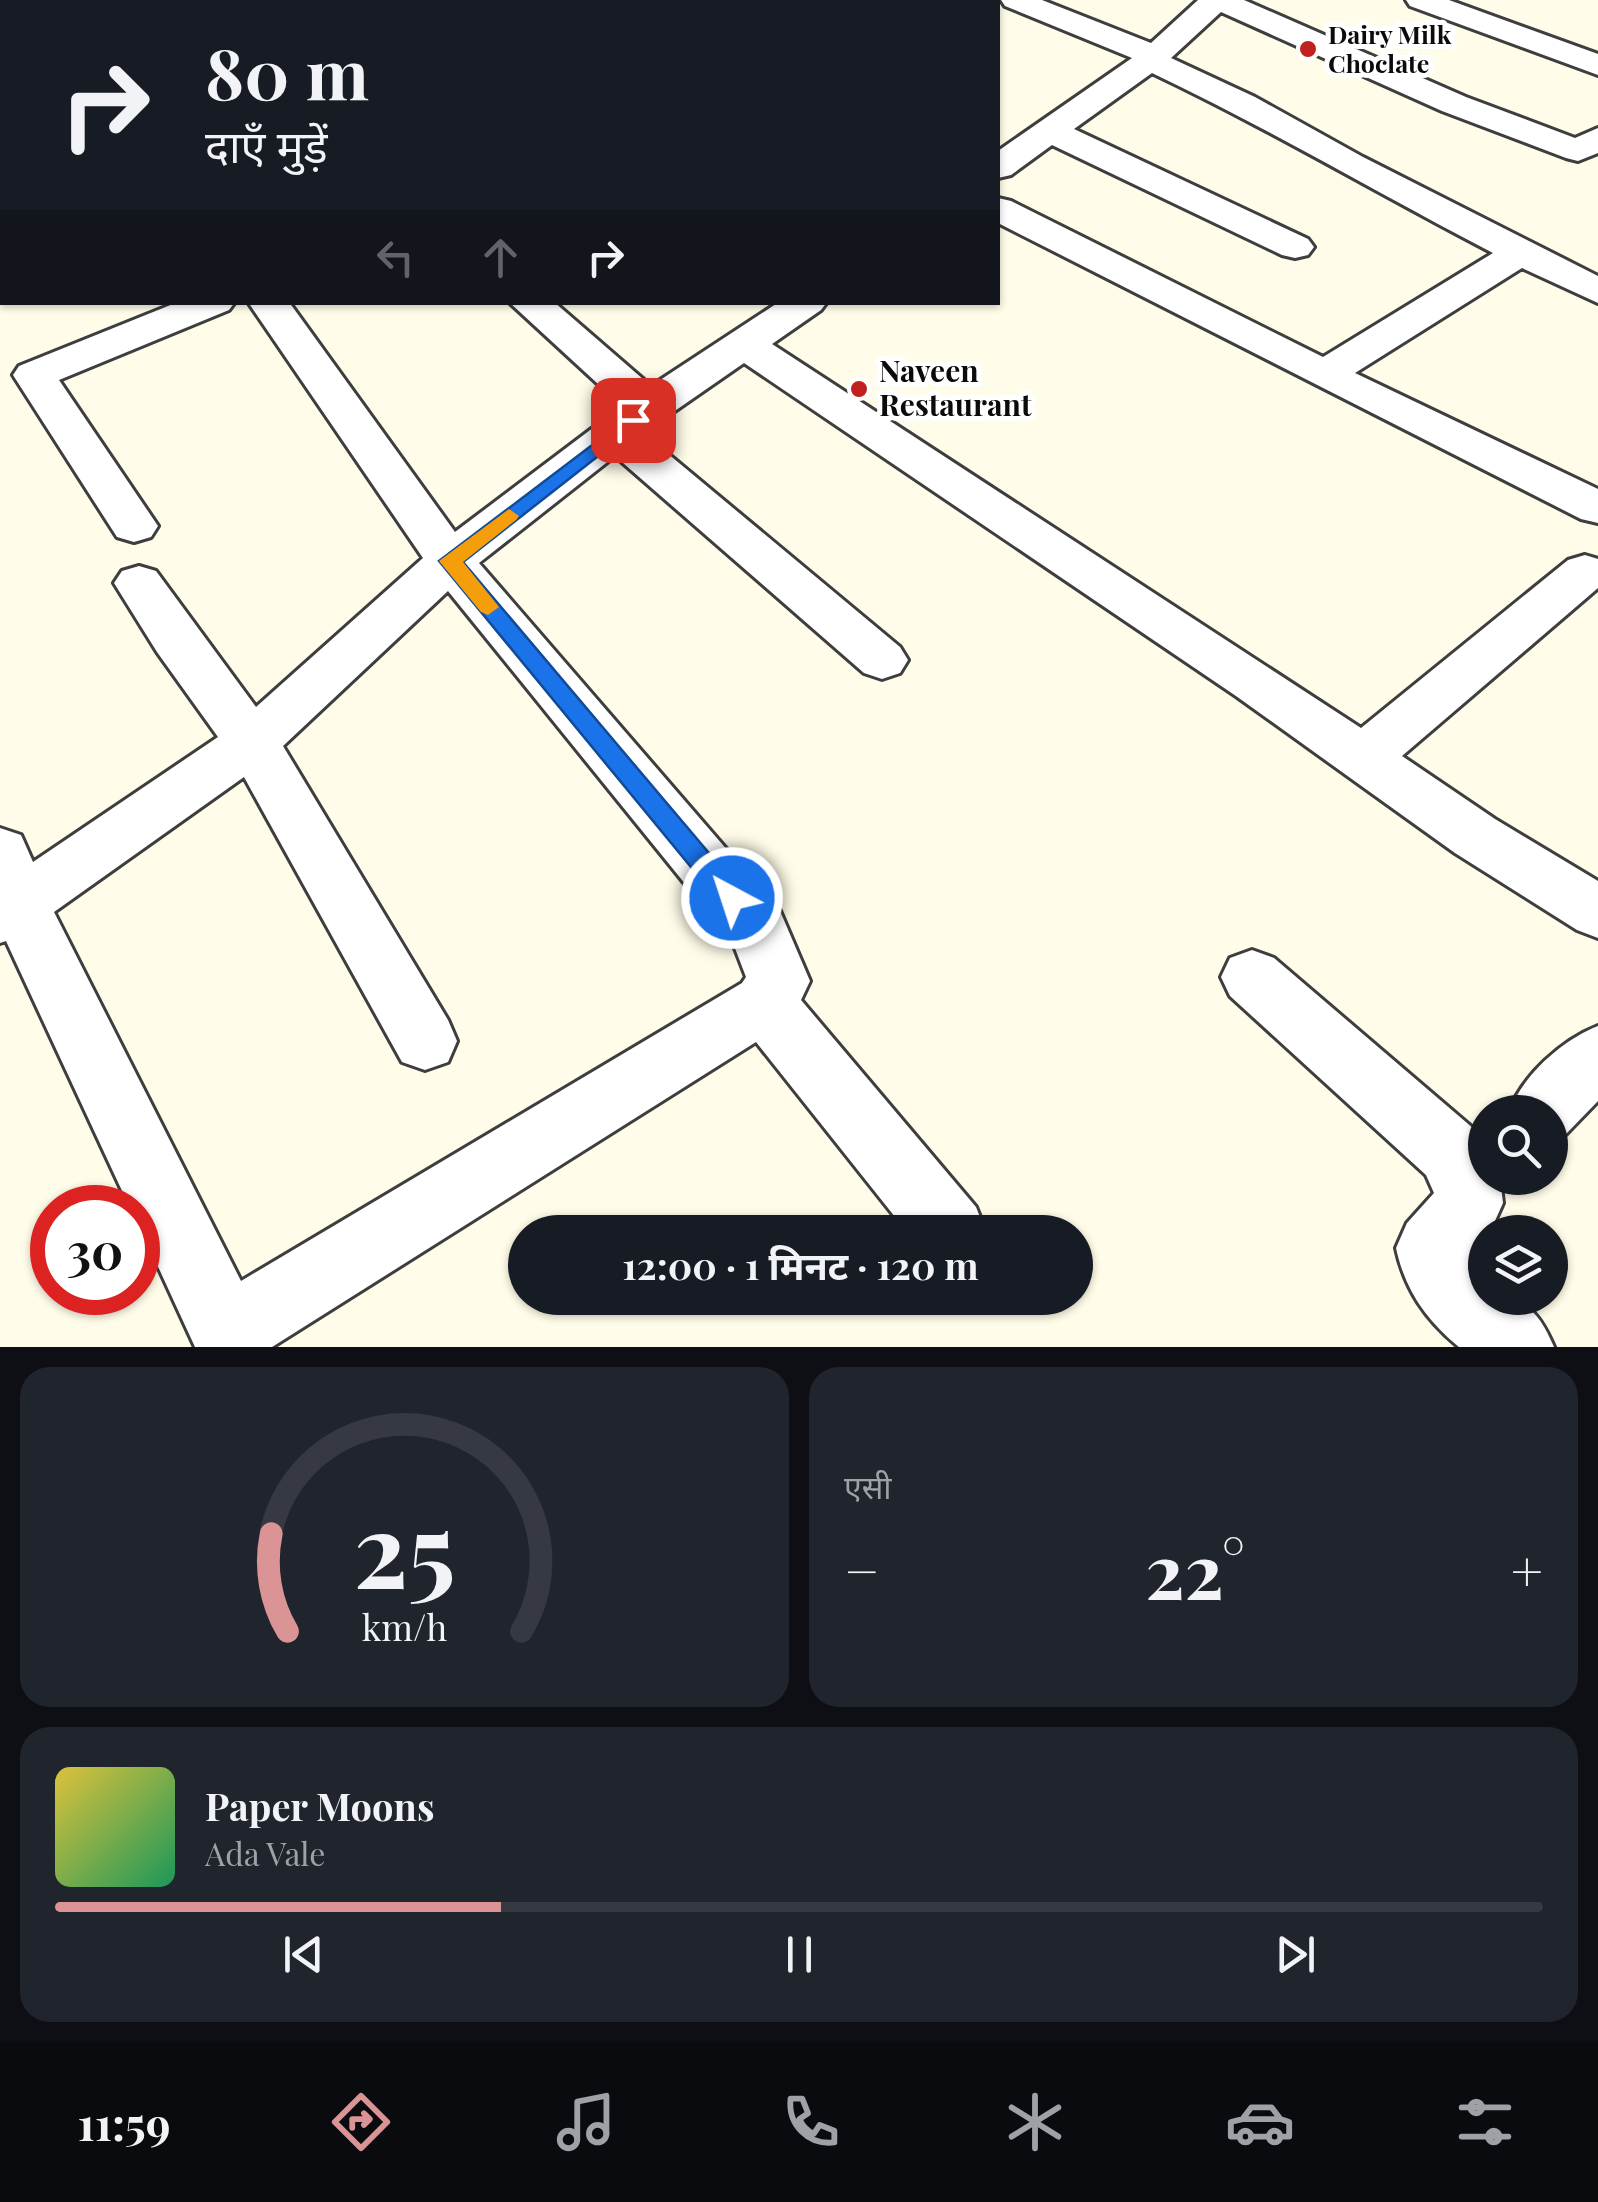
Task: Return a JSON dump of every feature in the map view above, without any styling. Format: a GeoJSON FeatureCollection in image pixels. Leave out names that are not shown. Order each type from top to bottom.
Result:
{"type":"FeatureCollection","features":[{"type":"Feature","properties":{"kind":"street"},"geometry":{"type":"LineString","coordinates":[[1000,167],[1152,58],[1218,0],[1454,104],[1578,151],[1598,138]]}},
{"type":"Feature","properties":{"kind":"street"},"geometry":{"type":"LineString","coordinates":[[1421,0],[1598,65]]}},
{"type":"Feature","properties":{"kind":"street"},"geometry":{"type":"LineString","coordinates":[[1012,5],[1152,58],[1598,291]]}},
{"type":"Feature","properties":{"kind":"street"},"geometry":{"type":"LineString","coordinates":[[1049,131],[1101,152],[1295,247]]}},
{"type":"Feature","properties":{"kind":"street"},"geometry":{"type":"LineString","coordinates":[[1000,211],[1598,508]]}},
{"type":"Feature","properties":{"kind":"street"},"geometry":{"type":"LineString","coordinates":[[1324,374],[1520,252]]}},
{"type":"Feature","properties":{"kind":"street"},"geometry":{"type":"LineString","coordinates":[[134,526],[17,380],[207,305]]}},
{"type":"Feature","properties":{"kind":"street"},"geometry":{"type":"LineString","coordinates":[[270,305],[450,561],[758,929],[778,981],[764,1004],[231,1339],[6,891],[252,742],[450,561],[633,420],[803,305]]}},
{"type":"Feature","properties":{"kind":"street"},"geometry":{"type":"LineString","coordinates":[[531,305],[633,420],[882,660]]}},
{"type":"Feature","properties":{"kind":"street"},"geometry":{"type":"LineString","coordinates":[[746,345],[938,476],[1255,682],[1476,836],[1598,912]]}},
{"type":"Feature","properties":{"kind":"street"},"geometry":{"type":"LineString","coordinates":[[1363,757],[1585,572]]}},
{"type":"Feature","properties":{"kind":"street"},"geometry":{"type":"LineString","coordinates":[[140,583],[252,742],[425,1041]]}},
{"type":"Feature","properties":{"kind":"street"},"geometry":{"type":"LineString","coordinates":[[1252,977],[1468,1168]]}},
{"type":"Feature","properties":{"kind":"street"},"geometry":{"type":"LineString","coordinates":[[764,1004],[938,1215]]}},
{"type":"Feature","properties":{"kind":"street"},"geometry":{"type":"LineString","coordinates":[[1559,1095],[1598,1056]]}},
{"type":"Feature","properties":{"kind":"street"},"geometry":{"type":"LineString","coordinates":[[1473,1195],[1432,1248],[1433,1261],[1441,1279],[1516,1347]]}},
{"type":"Feature","properties":{"kind":"slow traffic"},"geometry":{"type":"LineString","coordinates":[[488,607],[450,561],[509,516]]}},
{"type":"Feature","properties":{"kind":"place","name":"Dairy Milk Choclate"},"geometry":{"type":"Point","coordinates":[1308,49]}},
{"type":"Feature","properties":{"kind":"place","name":"Naveen Restaurant"},"geometry":{"type":"Point","coordinates":[859,389]}},
{"type":"Feature","properties":{"kind":"route"},"geometry":{"type":"LineString","coordinates":[[633,420],[450,561],[732,898]]}}]}
